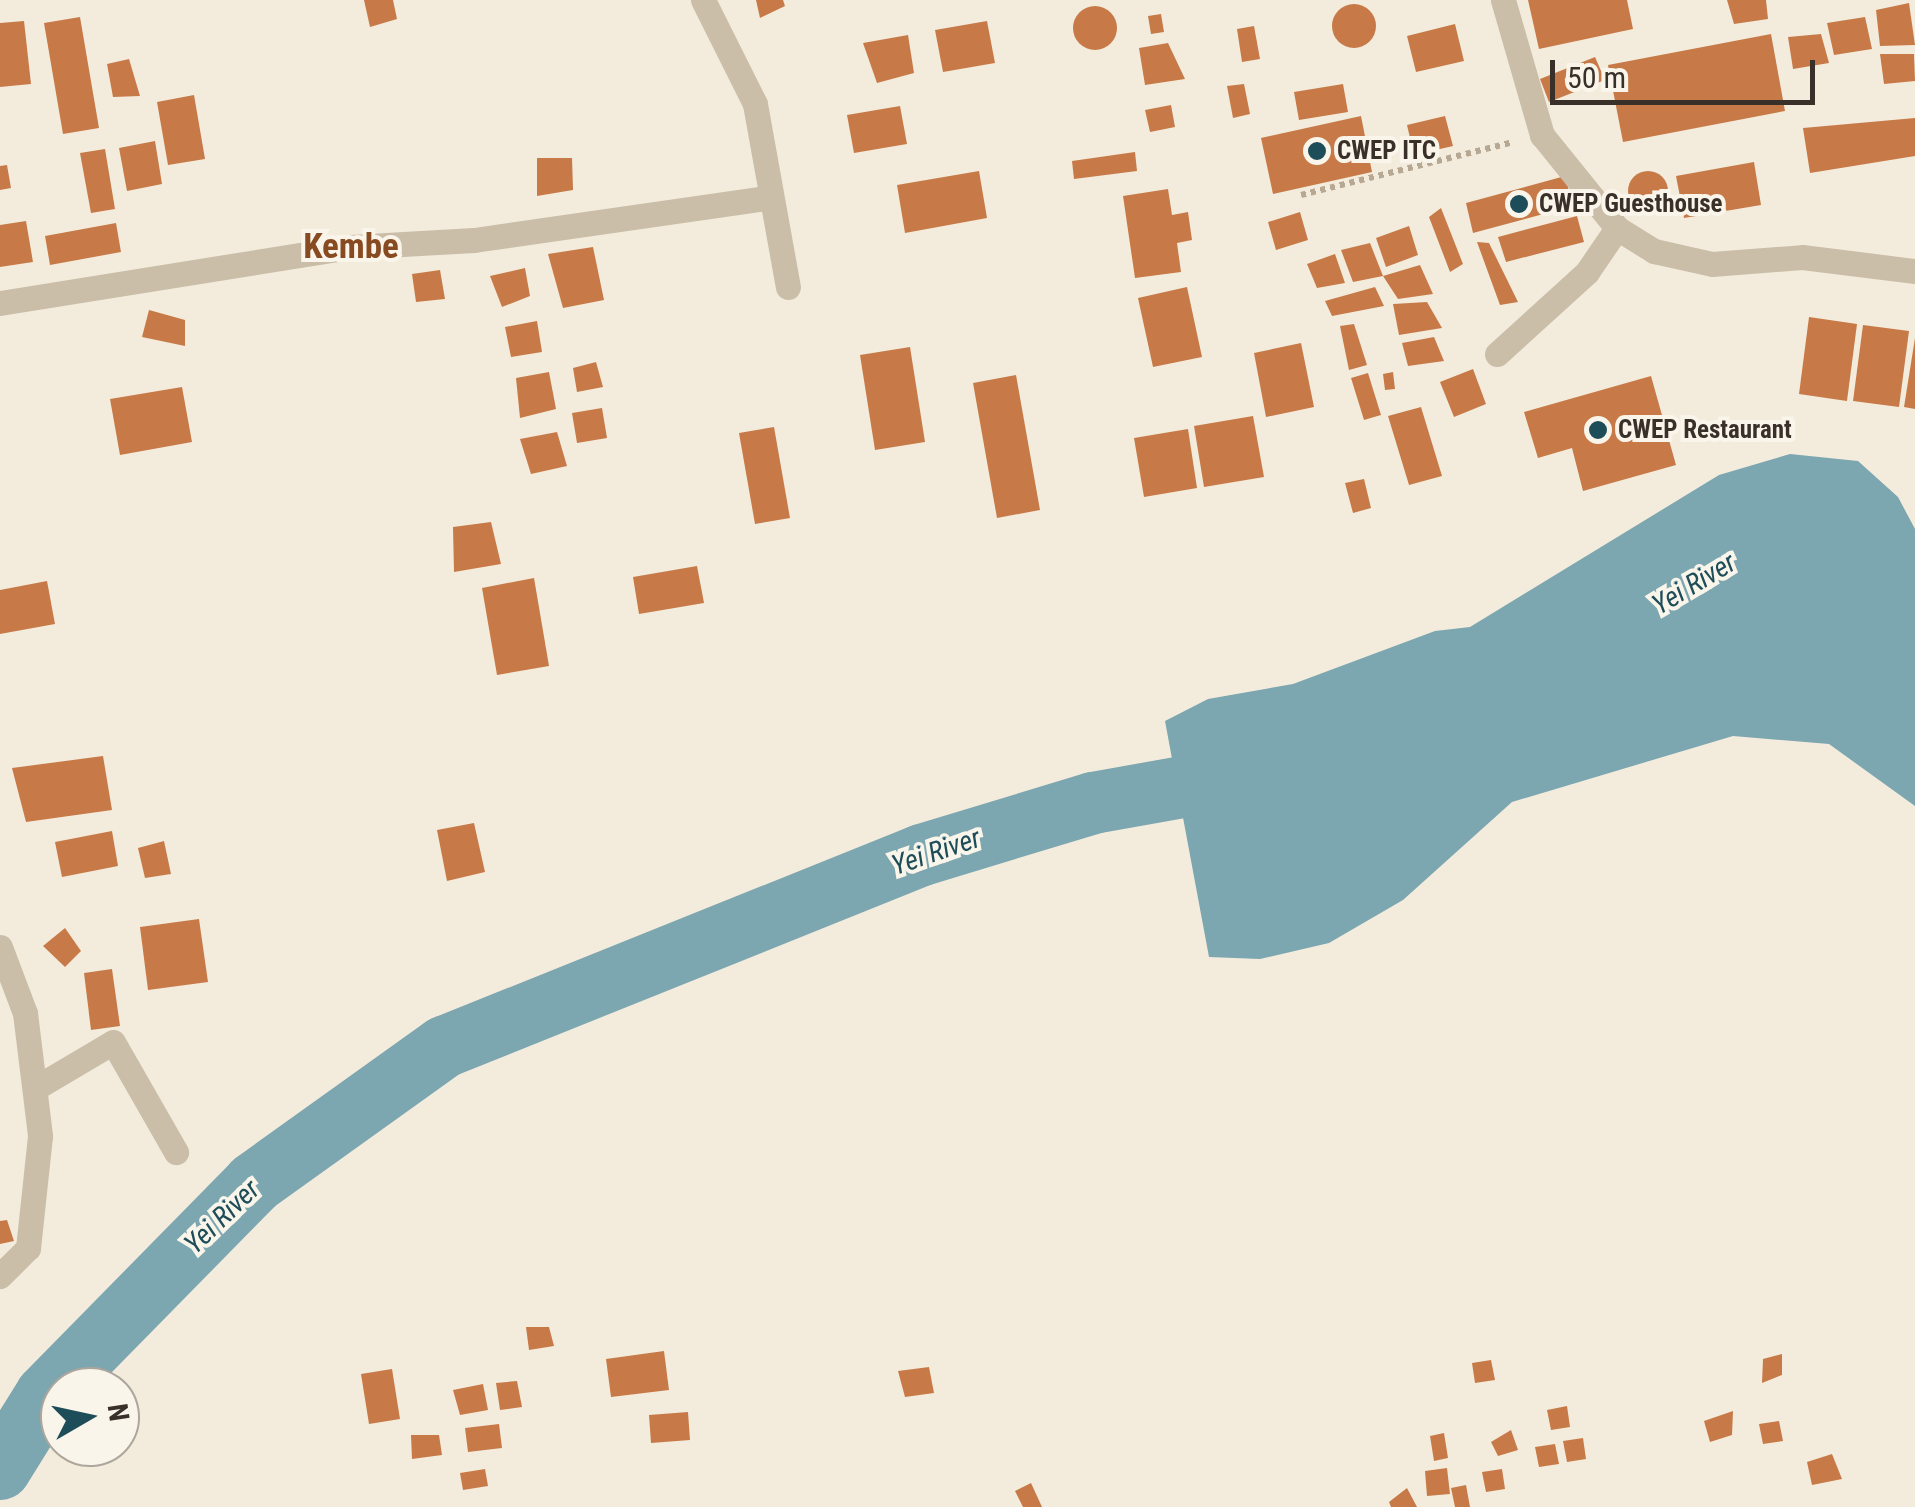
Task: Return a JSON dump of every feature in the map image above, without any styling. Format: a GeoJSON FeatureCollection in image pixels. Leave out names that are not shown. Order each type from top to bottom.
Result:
{"type":"FeatureCollection","features":[{"type":"Feature","properties":{"kind":"street"},"geometry":{"type":"LineString","coordinates":[[703,0],[755,104],[765,198],[788,286]]}},
{"type":"Feature","properties":{"kind":"street"},"geometry":{"type":"LineString","coordinates":[[1503,0],[1542,135],[1616,228],[1654,252],[1712,264],[1802,257],[1915,272]]}},
{"type":"Feature","properties":{"kind":"street"},"geometry":{"type":"LineString","coordinates":[[0,302],[351,246],[474,240],[765,198]]}},
{"type":"Feature","properties":{"kind":"street"},"geometry":{"type":"LineString","coordinates":[[1498,354],[1577,283],[1616,228]]}},
{"type":"Feature","properties":{"kind":"street"},"geometry":{"type":"LineString","coordinates":[[0,947],[25,1013],[37,1087],[28,1248],[0,1276]]}},
{"type":"Feature","properties":{"kind":"street"},"geometry":{"type":"LineString","coordinates":[[37,1087],[113,1042],[176,1152]]}},
{"type":"Feature","properties":{"kind":"path"},"geometry":{"type":"LineString","coordinates":[[1301,194],[1542,135]]}},
{"type":"Feature","properties":{"kind":"water"},"geometry":{"type":"Polygon","coordinates":[[[1790,454],[1858,461],[1898,497],[1915,529],[1915,806],[1829,744],[1733,736],[1512,802],[1403,900],[1329,943],[1260,959],[1209,957],[1165,721],[1208,699],[1293,684],[1435,631],[1470,627],[1719,475],[1790,454]]]}},
{"type":"Feature","properties":{"kind":"building"},"geometry":{"type":"Polygon","coordinates":[[[364,0],[393,0],[397,19],[370,27],[364,0]]]}},
{"type":"Feature","properties":{"kind":"building"},"geometry":{"type":"Polygon","coordinates":[[[756,0],[783,0],[785,6],[760,18],[756,0]]]}},
{"type":"Feature","properties":{"kind":"building"},"geometry":{"type":"Polygon","coordinates":[[[1528,0],[1627,0],[1633,29],[1539,49],[1528,0]]]}},
{"type":"Feature","properties":{"kind":"building"},"geometry":{"type":"Polygon","coordinates":[[[1727,0],[1766,0],[1768,19],[1734,24],[1727,0]]]}},
{"type":"Feature","properties":{"kind":"building"},"geometry":{"type":"Polygon","coordinates":[[[1909,3],[1915,45],[1880,46],[1876,10],[1909,3]]]}},
{"type":"Feature","properties":{"kind":"building"},"geometry":{"type":"Polygon","coordinates":[[[1354,4],[1370,10],[1376,26],[1370,42],[1354,48],[1338,42],[1332,26],[1338,10],[1354,4]]]}},
{"type":"Feature","properties":{"kind":"building"},"geometry":{"type":"Polygon","coordinates":[[[1095,6],[1110,13],[1117,28],[1110,43],[1095,50],[1080,43],[1073,28],[1080,13],[1095,6]]]}},
{"type":"Feature","properties":{"kind":"building"},"geometry":{"type":"Polygon","coordinates":[[[1161,14],[1164,32],[1151,34],[1148,16],[1161,14]]]}},
{"type":"Feature","properties":{"kind":"building"},"geometry":{"type":"Polygon","coordinates":[[[80,17],[99,128],[63,134],[44,23],[80,17]]]}},
{"type":"Feature","properties":{"kind":"building"},"geometry":{"type":"Polygon","coordinates":[[[1865,17],[1872,49],[1834,55],[1827,23],[1865,17]]]}},
{"type":"Feature","properties":{"kind":"building"},"geometry":{"type":"Polygon","coordinates":[[[24,21],[31,84],[0,87],[0,23],[24,21]]]}},
{"type":"Feature","properties":{"kind":"building"},"geometry":{"type":"Polygon","coordinates":[[[987,21],[995,63],[943,72],[935,30],[987,21]]]}},
{"type":"Feature","properties":{"kind":"building"},"geometry":{"type":"Polygon","coordinates":[[[1455,24],[1464,61],[1416,72],[1407,36],[1455,24]]]}},
{"type":"Feature","properties":{"kind":"building"},"geometry":{"type":"Polygon","coordinates":[[[1254,26],[1260,59],[1242,62],[1237,29],[1254,26]]]}},
{"type":"Feature","properties":{"kind":"building"},"geometry":{"type":"Polygon","coordinates":[[[1771,34],[1785,111],[1623,142],[1608,65],[1771,34]]]}},
{"type":"Feature","properties":{"kind":"building"},"geometry":{"type":"Polygon","coordinates":[[[1821,34],[1829,63],[1793,69],[1788,37],[1821,34]]]}},
{"type":"Feature","properties":{"kind":"building"},"geometry":{"type":"Polygon","coordinates":[[[908,35],[914,73],[877,83],[863,43],[908,35]]]}},
{"type":"Feature","properties":{"kind":"building"},"geometry":{"type":"Polygon","coordinates":[[[1168,43],[1185,79],[1145,85],[1139,48],[1168,43]]]}},
{"type":"Feature","properties":{"kind":"building"},"geometry":{"type":"Polygon","coordinates":[[[1880,54],[1914,54],[1915,81],[1884,84],[1880,54]]]}},
{"type":"Feature","properties":{"kind":"building"},"geometry":{"type":"Polygon","coordinates":[[[1595,57],[1605,80],[1549,102],[1540,79],[1595,57]]]}},
{"type":"Feature","properties":{"kind":"building"},"geometry":{"type":"Polygon","coordinates":[[[129,59],[140,96],[113,97],[107,64],[129,59]]]}},
{"type":"Feature","properties":{"kind":"building"},"geometry":{"type":"Polygon","coordinates":[[[1244,84],[1250,114],[1233,118],[1227,86],[1244,84]]]}},
{"type":"Feature","properties":{"kind":"building"},"geometry":{"type":"Polygon","coordinates":[[[1343,84],[1348,112],[1299,120],[1294,92],[1343,84]]]}},
{"type":"Feature","properties":{"kind":"building"},"geometry":{"type":"Polygon","coordinates":[[[194,95],[205,159],[168,165],[157,102],[194,95]]]}},
{"type":"Feature","properties":{"kind":"building"},"geometry":{"type":"Polygon","coordinates":[[[1171,105],[1175,127],[1150,132],[1145,110],[1171,105]]]}},
{"type":"Feature","properties":{"kind":"building"},"geometry":{"type":"Polygon","coordinates":[[[900,106],[907,144],[854,153],[847,115],[900,106]]]}},
{"type":"Feature","properties":{"kind":"building"},"geometry":{"type":"Polygon","coordinates":[[[1361,116],[1372,172],[1273,194],[1261,138],[1361,116]]]}},
{"type":"Feature","properties":{"kind":"building"},"geometry":{"type":"Polygon","coordinates":[[[1445,116],[1453,146],[1414,155],[1407,125],[1445,116]]]}},
{"type":"Feature","properties":{"kind":"building"},"geometry":{"type":"Polygon","coordinates":[[[1915,118],[1915,156],[1810,173],[1803,128],[1915,118]]]}},
{"type":"Feature","properties":{"kind":"building"},"geometry":{"type":"Polygon","coordinates":[[[155,141],[162,184],[127,191],[119,148],[155,141]]]}},
{"type":"Feature","properties":{"kind":"building"},"geometry":{"type":"Polygon","coordinates":[[[105,149],[115,209],[91,213],[80,153],[105,149]]]}},
{"type":"Feature","properties":{"kind":"building"},"geometry":{"type":"Polygon","coordinates":[[[1135,152],[1137,171],[1074,179],[1072,161],[1135,152]]]}},
{"type":"Feature","properties":{"kind":"building"},"geometry":{"type":"Polygon","coordinates":[[[537,158],[572,158],[573,190],[537,196],[537,158]]]}},
{"type":"Feature","properties":{"kind":"building"},"geometry":{"type":"Polygon","coordinates":[[[1754,162],[1761,205],[1684,218],[1676,176],[1754,162]]]}},
{"type":"Feature","properties":{"kind":"building"},"geometry":{"type":"Polygon","coordinates":[[[7,165],[11,188],[0,190],[0,166],[7,165]]]}},
{"type":"Feature","properties":{"kind":"building"},"geometry":{"type":"Polygon","coordinates":[[[979,171],[987,218],[905,233],[897,185],[979,171]]]}},
{"type":"Feature","properties":{"kind":"building"},"geometry":{"type":"Polygon","coordinates":[[[1648,171],[1662,177],[1668,191],[1662,205],[1648,211],[1634,205],[1628,191],[1634,177],[1648,171]]]}},
{"type":"Feature","properties":{"kind":"building","name":"CWEP Guesthouse"},"geometry":{"type":"Polygon","coordinates":[[[1565,176],[1573,206],[1473,233],[1466,203],[1565,176]]]}},
{"type":"Feature","properties":{"kind":"building"},"geometry":{"type":"Polygon","coordinates":[[[1168,189],[1172,215],[1188,212],[1192,240],[1177,243],[1181,272],[1135,278],[1123,196],[1168,189]]]}},
{"type":"Feature","properties":{"kind":"building"},"geometry":{"type":"Polygon","coordinates":[[[1441,208],[1463,264],[1450,272],[1429,217],[1441,208]]]}},
{"type":"Feature","properties":{"kind":"building"},"geometry":{"type":"Polygon","coordinates":[[[1300,212],[1308,240],[1276,250],[1268,222],[1300,212]]]}},
{"type":"Feature","properties":{"kind":"building"},"geometry":{"type":"Polygon","coordinates":[[[1577,216],[1584,242],[1506,262],[1498,237],[1577,216]]]}},
{"type":"Feature","properties":{"kind":"building"},"geometry":{"type":"Polygon","coordinates":[[[26,221],[33,262],[0,267],[0,225],[26,221]]]}},
{"type":"Feature","properties":{"kind":"building"},"geometry":{"type":"Polygon","coordinates":[[[116,223],[121,252],[50,265],[45,236],[116,223]]]}},
{"type":"Feature","properties":{"kind":"building"},"geometry":{"type":"Polygon","coordinates":[[[1409,226],[1418,255],[1386,267],[1376,238],[1409,226]]]}},
{"type":"Feature","properties":{"kind":"building"},"geometry":{"type":"Polygon","coordinates":[[[1477,242],[1489,243],[1518,302],[1500,305],[1477,242]]]}},
{"type":"Feature","properties":{"kind":"building"},"geometry":{"type":"Polygon","coordinates":[[[1370,243],[1383,276],[1353,282],[1341,250],[1370,243]]]}},
{"type":"Feature","properties":{"kind":"building"},"geometry":{"type":"Polygon","coordinates":[[[593,247],[604,300],[563,308],[548,254],[593,247]]]}},
{"type":"Feature","properties":{"kind":"building"},"geometry":{"type":"Polygon","coordinates":[[[1335,254],[1345,283],[1317,288],[1307,264],[1335,254]]]}},
{"type":"Feature","properties":{"kind":"building"},"geometry":{"type":"Polygon","coordinates":[[[1420,265],[1433,294],[1398,299],[1383,276],[1420,265]]]}},
{"type":"Feature","properties":{"kind":"building"},"geometry":{"type":"Polygon","coordinates":[[[525,268],[530,296],[502,307],[490,276],[525,268]]]}},
{"type":"Feature","properties":{"kind":"building"},"geometry":{"type":"Polygon","coordinates":[[[440,270],[445,299],[416,302],[412,274],[440,270]]]}},
{"type":"Feature","properties":{"kind":"building"},"geometry":{"type":"Polygon","coordinates":[[[1187,287],[1202,357],[1153,367],[1138,298],[1187,287]]]}},
{"type":"Feature","properties":{"kind":"building"},"geometry":{"type":"Polygon","coordinates":[[[1375,287],[1384,306],[1332,316],[1325,301],[1375,287]]]}},
{"type":"Feature","properties":{"kind":"building"},"geometry":{"type":"Polygon","coordinates":[[[1427,302],[1442,328],[1399,335],[1393,304],[1427,302]]]}},
{"type":"Feature","properties":{"kind":"building"},"geometry":{"type":"Polygon","coordinates":[[[149,310],[185,320],[185,346],[142,337],[149,310]]]}},
{"type":"Feature","properties":{"kind":"building"},"geometry":{"type":"Polygon","coordinates":[[[1809,317],[1857,324],[1847,401],[1799,394],[1809,317]]]}},
{"type":"Feature","properties":{"kind":"building"},"geometry":{"type":"Polygon","coordinates":[[[537,321],[542,352],[511,357],[505,327],[537,321]]]}},
{"type":"Feature","properties":{"kind":"building"},"geometry":{"type":"Polygon","coordinates":[[[1354,324],[1367,365],[1349,370],[1340,326],[1354,324]]]}},
{"type":"Feature","properties":{"kind":"building"},"geometry":{"type":"Polygon","coordinates":[[[1863,325],[1909,331],[1899,407],[1853,401],[1863,325]]]}},
{"type":"Feature","properties":{"kind":"building"},"geometry":{"type":"Polygon","coordinates":[[[1434,337],[1444,361],[1408,366],[1402,343],[1434,337]]]}},
{"type":"Feature","properties":{"kind":"building"},"geometry":{"type":"Polygon","coordinates":[[[1915,338],[1915,409],[1904,407],[1915,338]]]}},
{"type":"Feature","properties":{"kind":"building"},"geometry":{"type":"Polygon","coordinates":[[[1301,343],[1314,407],[1266,417],[1254,353],[1301,343]]]}},
{"type":"Feature","properties":{"kind":"building"},"geometry":{"type":"Polygon","coordinates":[[[910,347],[925,442],[875,450],[860,355],[910,347]]]}},
{"type":"Feature","properties":{"kind":"building"},"geometry":{"type":"Polygon","coordinates":[[[596,362],[603,387],[577,392],[573,368],[596,362]]]}},
{"type":"Feature","properties":{"kind":"building"},"geometry":{"type":"Polygon","coordinates":[[[1473,369],[1486,404],[1454,417],[1440,382],[1473,369]]]}},
{"type":"Feature","properties":{"kind":"building"},"geometry":{"type":"Polygon","coordinates":[[[549,372],[556,409],[520,418],[516,378],[549,372]]]}},
{"type":"Feature","properties":{"kind":"building"},"geometry":{"type":"Polygon","coordinates":[[[1393,372],[1395,389],[1385,390],[1383,374],[1393,372]]]}},
{"type":"Feature","properties":{"kind":"building"},"geometry":{"type":"Polygon","coordinates":[[[1368,373],[1381,415],[1364,420],[1351,378],[1368,373]]]}},
{"type":"Feature","properties":{"kind":"building"},"geometry":{"type":"Polygon","coordinates":[[[1016,375],[1040,510],[997,518],[973,383],[1016,375]]]}},
{"type":"Feature","properties":{"kind":"building","name":"CWEP Restaurant"},"geometry":{"type":"Polygon","coordinates":[[[1651,376],[1676,465],[1583,491],[1572,448],[1538,458],[1524,412],[1651,376]]]}},
{"type":"Feature","properties":{"kind":"building"},"geometry":{"type":"Polygon","coordinates":[[[182,387],[192,442],[120,455],[110,399],[182,387]]]}},
{"type":"Feature","properties":{"kind":"building"},"geometry":{"type":"Polygon","coordinates":[[[1421,407],[1442,476],[1409,485],[1388,416],[1421,407]]]}},
{"type":"Feature","properties":{"kind":"building"},"geometry":{"type":"Polygon","coordinates":[[[602,408],[607,438],[577,443],[572,413],[602,408]]]}},
{"type":"Feature","properties":{"kind":"building"},"geometry":{"type":"Polygon","coordinates":[[[1253,416],[1264,477],[1204,487],[1194,426],[1253,416]]]}},
{"type":"Feature","properties":{"kind":"building"},"geometry":{"type":"Polygon","coordinates":[[[774,427],[790,518],[755,524],[739,433],[774,427]]]}},
{"type":"Feature","properties":{"kind":"building"},"geometry":{"type":"Polygon","coordinates":[[[1188,429],[1197,488],[1144,497],[1134,438],[1188,429]]]}},
{"type":"Feature","properties":{"kind":"building"},"geometry":{"type":"Polygon","coordinates":[[[557,432],[567,466],[531,474],[520,439],[557,432]]]}},
{"type":"Feature","properties":{"kind":"building"},"geometry":{"type":"Polygon","coordinates":[[[1364,479],[1371,508],[1353,513],[1345,483],[1364,479]]]}},
{"type":"Feature","properties":{"kind":"building"},"geometry":{"type":"Polygon","coordinates":[[[491,522],[501,564],[454,572],[453,527],[491,522]]]}},
{"type":"Feature","properties":{"kind":"building"},"geometry":{"type":"Polygon","coordinates":[[[697,566],[704,603],[639,614],[633,577],[697,566]]]}},
{"type":"Feature","properties":{"kind":"building"},"geometry":{"type":"Polygon","coordinates":[[[534,578],[549,666],[497,675],[482,588],[534,578]]]}},
{"type":"Feature","properties":{"kind":"building"},"geometry":{"type":"Polygon","coordinates":[[[47,581],[55,624],[0,634],[0,590],[47,581]]]}},
{"type":"Feature","properties":{"kind":"building"},"geometry":{"type":"Polygon","coordinates":[[[103,756],[112,810],[26,822],[12,768],[103,756]]]}},
{"type":"Feature","properties":{"kind":"building"},"geometry":{"type":"Polygon","coordinates":[[[474,823],[485,872],[447,881],[437,830],[474,823]]]}},
{"type":"Feature","properties":{"kind":"building"},"geometry":{"type":"Polygon","coordinates":[[[112,831],[118,866],[62,877],[55,842],[112,831]]]}},
{"type":"Feature","properties":{"kind":"building"},"geometry":{"type":"Polygon","coordinates":[[[164,841],[171,874],[145,878],[138,848],[164,841]]]}},
{"type":"Feature","properties":{"kind":"building"},"geometry":{"type":"Polygon","coordinates":[[[199,919],[208,982],[148,990],[140,927],[199,919]]]}},
{"type":"Feature","properties":{"kind":"building"},"geometry":{"type":"Polygon","coordinates":[[[65,928],[81,951],[65,967],[43,946],[65,928]]]}},
{"type":"Feature","properties":{"kind":"building"},"geometry":{"type":"Polygon","coordinates":[[[112,969],[120,1026],[91,1030],[84,973],[112,969]]]}},
{"type":"Feature","properties":{"kind":"building"},"geometry":{"type":"Polygon","coordinates":[[[7,1220],[14,1241],[0,1244],[0,1221],[7,1220]]]}},
{"type":"Feature","properties":{"kind":"building"},"geometry":{"type":"Polygon","coordinates":[[[526,1327],[549,1327],[554,1346],[529,1350],[526,1327]]]}},
{"type":"Feature","properties":{"kind":"building"},"geometry":{"type":"Polygon","coordinates":[[[664,1351],[669,1390],[611,1397],[606,1359],[664,1351]]]}},
{"type":"Feature","properties":{"kind":"building"},"geometry":{"type":"Polygon","coordinates":[[[1782,1354],[1782,1375],[1762,1383],[1763,1359],[1782,1354]]]}},
{"type":"Feature","properties":{"kind":"building"},"geometry":{"type":"Polygon","coordinates":[[[1491,1360],[1495,1380],[1475,1383],[1472,1363],[1491,1360]]]}},
{"type":"Feature","properties":{"kind":"building"},"geometry":{"type":"Polygon","coordinates":[[[929,1367],[934,1393],[905,1397],[898,1371],[929,1367]]]}},
{"type":"Feature","properties":{"kind":"building"},"geometry":{"type":"Polygon","coordinates":[[[392,1369],[400,1419],[369,1424],[361,1374],[392,1369]]]}},
{"type":"Feature","properties":{"kind":"building"},"geometry":{"type":"Polygon","coordinates":[[[517,1381],[522,1407],[500,1410],[496,1383],[517,1381]]]}},
{"type":"Feature","properties":{"kind":"building"},"geometry":{"type":"Polygon","coordinates":[[[483,1384],[488,1410],[460,1415],[453,1390],[483,1384]]]}},
{"type":"Feature","properties":{"kind":"building"},"geometry":{"type":"Polygon","coordinates":[[[1567,1406],[1570,1427],[1551,1430],[1547,1410],[1567,1406]]]}},
{"type":"Feature","properties":{"kind":"building"},"geometry":{"type":"Polygon","coordinates":[[[1733,1411],[1732,1435],[1710,1442],[1704,1421],[1733,1411]]]}},
{"type":"Feature","properties":{"kind":"building"},"geometry":{"type":"Polygon","coordinates":[[[688,1412],[690,1440],[651,1443],[649,1415],[688,1412]]]}},
{"type":"Feature","properties":{"kind":"building"},"geometry":{"type":"Polygon","coordinates":[[[1779,1421],[1783,1441],[1763,1444],[1759,1424],[1779,1421]]]}},
{"type":"Feature","properties":{"kind":"building"},"geometry":{"type":"Polygon","coordinates":[[[499,1424],[502,1448],[468,1452],[465,1428],[499,1424]]]}},
{"type":"Feature","properties":{"kind":"building"},"geometry":{"type":"Polygon","coordinates":[[[1511,1430],[1518,1450],[1498,1456],[1491,1442],[1511,1430]]]}},
{"type":"Feature","properties":{"kind":"building"},"geometry":{"type":"Polygon","coordinates":[[[1444,1433],[1448,1458],[1434,1461],[1430,1436],[1444,1433]]]}},
{"type":"Feature","properties":{"kind":"building"},"geometry":{"type":"Polygon","coordinates":[[[411,1435],[439,1435],[442,1455],[412,1459],[411,1435]]]}},
{"type":"Feature","properties":{"kind":"building"},"geometry":{"type":"Polygon","coordinates":[[[1583,1438],[1586,1459],[1567,1462],[1563,1441],[1583,1438]]]}},
{"type":"Feature","properties":{"kind":"building"},"geometry":{"type":"Polygon","coordinates":[[[1555,1444],[1559,1464],[1539,1467],[1535,1447],[1555,1444]]]}},
{"type":"Feature","properties":{"kind":"building"},"geometry":{"type":"Polygon","coordinates":[[[1832,1454],[1842,1479],[1812,1485],[1807,1462],[1832,1454]]]}},
{"type":"Feature","properties":{"kind":"building"},"geometry":{"type":"Polygon","coordinates":[[[1447,1468],[1450,1494],[1427,1496],[1425,1471],[1447,1468]]]}},
{"type":"Feature","properties":{"kind":"building"},"geometry":{"type":"Polygon","coordinates":[[[485,1469],[488,1486],[463,1490],[460,1473],[485,1469]]]}},
{"type":"Feature","properties":{"kind":"building"},"geometry":{"type":"Polygon","coordinates":[[[1502,1469],[1505,1489],[1486,1492],[1482,1472],[1502,1469]]]}},
{"type":"Feature","properties":{"kind":"building"},"geometry":{"type":"Polygon","coordinates":[[[1031,1483],[1042,1507],[1023,1507],[1015,1491],[1031,1483]]]}},
{"type":"Feature","properties":{"kind":"building"},"geometry":{"type":"Polygon","coordinates":[[[1466,1485],[1470,1507],[1455,1507],[1451,1488],[1466,1485]]]}},
{"type":"Feature","properties":{"kind":"building"},"geometry":{"type":"Polygon","coordinates":[[[1407,1488],[1417,1507],[1391,1507],[1389,1502],[1407,1488]]]}},
{"type":"Feature","properties":{"kind":"waterway","name":"Yei River"},"geometry":{"type":"LineString","coordinates":[[0,1469],[46,1395],[254,1183],[444,1047],[922,855],[1093,803],[1261,773]]}},
{"type":"Feature","properties":{"kind":"place","name":"CWEP ITC"},"geometry":{"type":"Point","coordinates":[1317,151]}},
{"type":"Feature","properties":{"kind":"place","name":"CWEP Guesthouse"},"geometry":{"type":"Point","coordinates":[1519,204]}},
{"type":"Feature","properties":{"kind":"place","name":"CWEP Restaurant"},"geometry":{"type":"Point","coordinates":[1598,430]}},
{"type":"Feature","properties":{"kind":"district","name":"Kembe"},"geometry":{"type":"Point","coordinates":[351,247]}}]}
